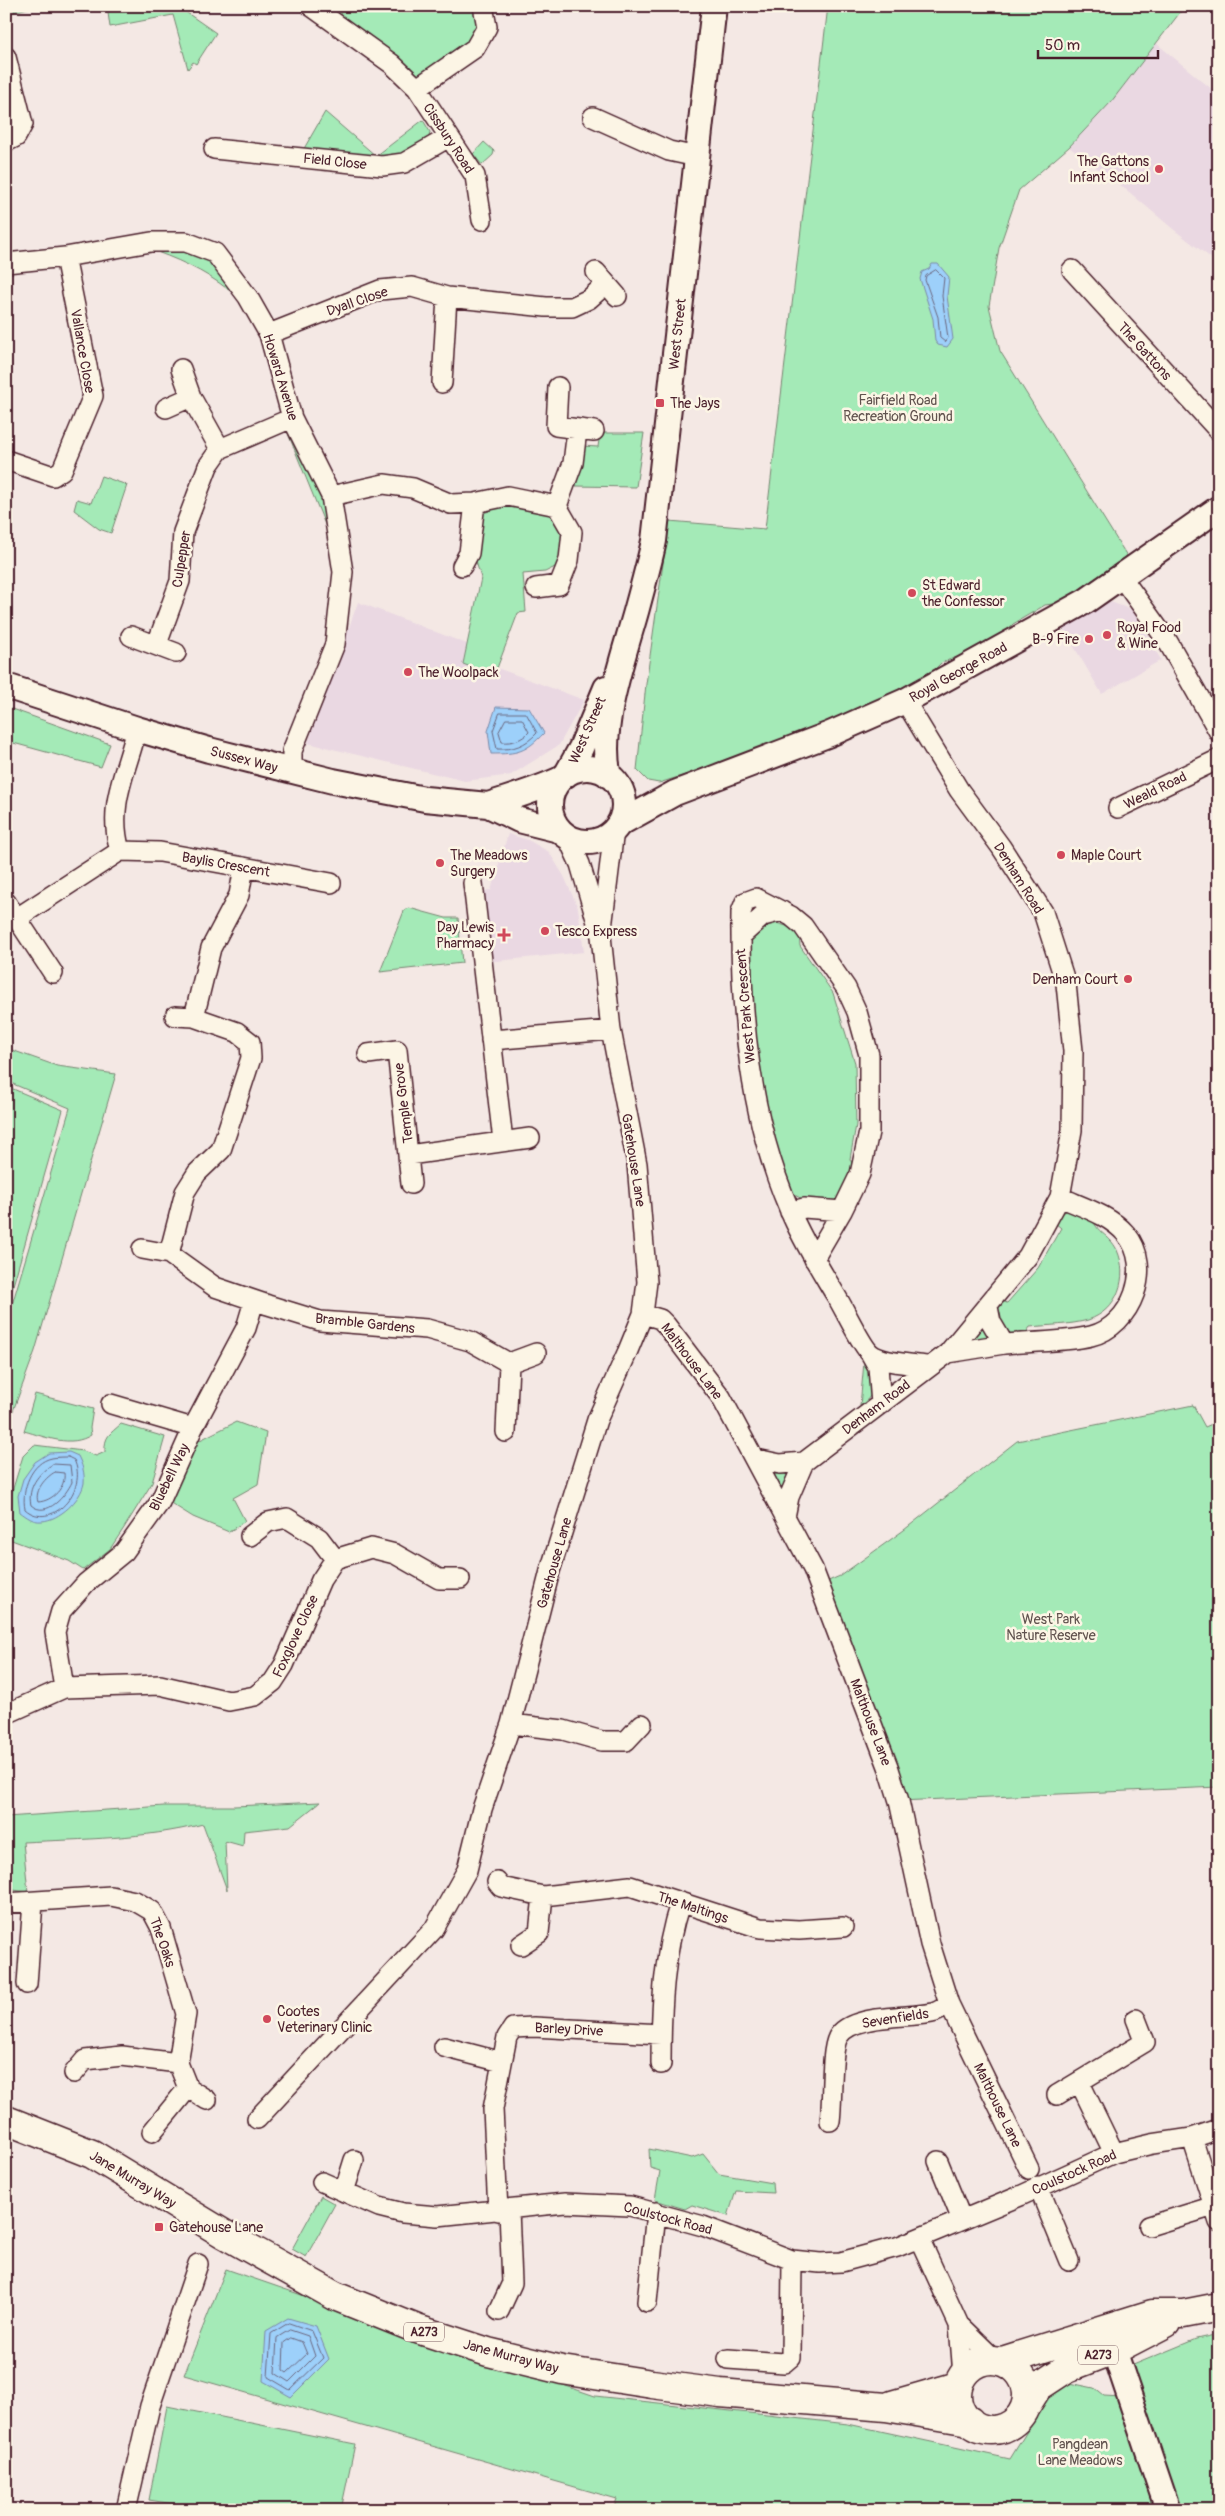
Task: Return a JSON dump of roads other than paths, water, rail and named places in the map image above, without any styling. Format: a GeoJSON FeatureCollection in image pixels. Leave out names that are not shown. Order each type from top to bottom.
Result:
{"type":"FeatureCollection","features":[{"type":"Feature","properties":{"kind":"main road","name":"Jane Murray Way"},"geometry":{"type":"LineString","coordinates":[[7,2120],[92,2154],[224,2234],[335,2296],[416,2329],[488,2352],[562,2370],[720,2392],[886,2407]]}},
{"type":"Feature","properties":{"kind":"main road","name":"A273"},"geometry":{"type":"LineString","coordinates":[[999,2360],[1152,2314],[1183,2314],[1219,2307]]}},
{"type":"Feature","properties":{"kind":"main road","name":"A273"},"geometry":{"type":"LineString","coordinates":[[1024,2409],[1038,2387],[1067,2368],[1114,2350],[1183,2314]]}},
{"type":"Feature","properties":{"kind":"main road"},"geometry":{"type":"LineString","coordinates":[[999,2360],[1012,2365],[1024,2379],[1027,2389],[1024,2409],[1018,2419],[999,2429],[988,2430],[970,2421],[959,2405],[961,2380],[977,2363],[999,2360]]}},
{"type":"Feature","properties":{"kind":"main road","name":"A273"},"geometry":{"type":"LineString","coordinates":[[886,2407],[961,2380]]}},
{"type":"Feature","properties":{"kind":"main road","name":"A273"},"geometry":{"type":"LineString","coordinates":[[886,2407],[970,2421]]}},
{"type":"Feature","properties":{"kind":"street","name":"Cissbury Road"},"geometry":{"type":"LineString","coordinates":[[311,6],[392,64],[417,88],[475,176],[482,220]]}},
{"type":"Feature","properties":{"kind":"street","name":"Cissbury Road"},"geometry":{"type":"LineString","coordinates":[[417,88],[475,48],[487,27],[483,6]]}},
{"type":"Feature","properties":{"kind":"street","name":"West Street"},"geometry":{"type":"LineString","coordinates":[[615,783],[606,763],[606,737],[621,659],[637,609],[654,541],[714,6]]}},
{"type":"Feature","properties":{"kind":"street"},"geometry":{"type":"LineString","coordinates":[[6,57],[23,124],[16,136],[6,142]]}},
{"type":"Feature","properties":{"kind":"street"},"geometry":{"type":"LineString","coordinates":[[593,117],[669,151],[697,157]]}},
{"type":"Feature","properties":{"kind":"street","name":"Field Close"},"geometry":{"type":"LineString","coordinates":[[214,149],[382,166],[404,162],[449,138]]}},
{"type":"Feature","properties":{"kind":"street","name":"Howard Avenue"},"geometry":{"type":"LineString","coordinates":[[6,263],[65,257],[152,242],[186,242],[215,253],[248,297],[269,334],[292,418],[331,496],[343,572],[335,644],[292,751],[292,772]]}},
{"type":"Feature","properties":{"kind":"street","name":"Vallance Close"},"geometry":{"type":"LineString","coordinates":[[6,460],[53,476],[62,470],[93,396],[65,257]]}},
{"type":"Feature","properties":{"kind":"street","name":"The Gattons"},"geometry":{"type":"LineString","coordinates":[[1072,270],[1219,431]]}},
{"type":"Feature","properties":{"kind":"street","name":"Dyall Close"},"geometry":{"type":"LineString","coordinates":[[269,334],[380,290],[412,287],[447,297],[546,307],[572,307],[589,299],[606,284]]}},
{"type":"Feature","properties":{"kind":"street"},"geometry":{"type":"LineString","coordinates":[[442,383],[447,297]]}},
{"type":"Feature","properties":{"kind":"street"},"geometry":{"type":"LineString","coordinates":[[181,369],[191,397],[220,450],[292,418]]}},
{"type":"Feature","properties":{"kind":"street"},"geometry":{"type":"LineString","coordinates":[[557,506],[586,430],[556,426],[558,387]]}},
{"type":"Feature","properties":{"kind":"street"},"geometry":{"type":"LineString","coordinates":[[166,408],[191,397]]}},
{"type":"Feature","properties":{"kind":"street","name":"Culpepper"},"geometry":{"type":"LineString","coordinates":[[157,644],[180,581],[183,532],[208,466],[220,450]]}},
{"type":"Feature","properties":{"kind":"street"},"geometry":{"type":"LineString","coordinates":[[331,496],[384,484],[413,488],[451,504],[475,503],[508,496],[557,506],[572,532],[569,560],[559,585],[536,588]]}},
{"type":"Feature","properties":{"kind":"street"},"geometry":{"type":"LineString","coordinates":[[462,566],[470,553],[475,503]]}},
{"type":"Feature","properties":{"kind":"street","name":"Royal George Road"},"geometry":{"type":"LineString","coordinates":[[617,827],[675,793],[830,734],[905,701],[1086,601],[1122,578],[1219,508]]}},
{"type":"Feature","properties":{"kind":"street"},"geometry":{"type":"LineString","coordinates":[[1122,578],[1168,642],[1219,732]]}},
{"type":"Feature","properties":{"kind":"street"},"geometry":{"type":"LineString","coordinates":[[131,636],[157,644],[176,653]]}},
{"type":"Feature","properties":{"kind":"street","name":"West Street"},"geometry":{"type":"LineString","coordinates":[[563,777],[581,748],[598,704],[621,659]]}},
{"type":"Feature","properties":{"kind":"street","name":"Sussex Way"},"geometry":{"type":"LineString","coordinates":[[6,686],[137,730],[292,772],[425,799],[488,805],[519,820],[563,833]]}},
{"type":"Feature","properties":{"kind":"street","name":"Denham Road"},"geometry":{"type":"LineString","coordinates":[[785,1517],[789,1497],[804,1462],[948,1352],[988,1307],[1028,1256],[1060,1197],[1072,1130],[1073,1051],[1066,984],[1043,912],[1001,847],[959,790],[905,701]]}},
{"type":"Feature","properties":{"kind":"street"},"geometry":{"type":"LineString","coordinates":[[17,918],[120,851],[115,834],[114,810],[137,730]]}},
{"type":"Feature","properties":{"kind":"street","name":"Weald Road"},"geometry":{"type":"LineString","coordinates":[[1118,808],[1219,759]]}},
{"type":"Feature","properties":{"kind":"street"},"geometry":{"type":"LineString","coordinates":[[588,768],[599,771],[615,783],[623,807],[617,827],[607,836],[591,842],[576,840],[563,833],[551,816],[550,806],[553,790],[563,777],[576,770],[588,768]]}},
{"type":"Feature","properties":{"kind":"street","name":"Sussex Way"},"geometry":{"type":"LineString","coordinates":[[488,805],[520,794],[528,794],[563,777]]}},
{"type":"Feature","properties":{"kind":"street","name":"Royal George Road"},"geometry":{"type":"LineString","coordinates":[[615,783],[634,796],[675,793]]}},
{"type":"Feature","properties":{"kind":"street","name":"Gatehouse Lane"},"geometry":{"type":"LineString","coordinates":[[601,936],[617,827]]}},
{"type":"Feature","properties":{"kind":"street","name":"Gatehouse Lane"},"geometry":{"type":"LineString","coordinates":[[257,2119],[434,1928],[467,1870],[482,1808],[511,1724],[550,1571],[597,1420],[642,1314],[647,1282],[637,1164],[611,1030],[601,936],[580,864],[563,833]]}},
{"type":"Feature","properties":{"kind":"street","name":"Baylis Crescent"},"geometry":{"type":"LineString","coordinates":[[120,851],[160,852],[331,883]]}},
{"type":"Feature","properties":{"kind":"street"},"geometry":{"type":"LineString","coordinates":[[194,1017],[211,948],[239,895],[244,867]]}},
{"type":"Feature","properties":{"kind":"street"},"geometry":{"type":"LineString","coordinates":[[473,882],[502,1141]]}},
{"type":"Feature","properties":{"kind":"street"},"geometry":{"type":"LineString","coordinates":[[6,902],[53,973]]}},
{"type":"Feature","properties":{"kind":"street","name":"West Park Crescent"},"geometry":{"type":"LineString","coordinates":[[842,1211],[860,1174],[870,1132],[869,1055],[857,1012],[846,988],[803,926],[782,911],[764,916],[741,936],[741,984],[754,1096],[767,1149],[790,1212],[814,1259],[878,1367],[881,1404]]}},
{"type":"Feature","properties":{"kind":"street"},"geometry":{"type":"LineString","coordinates":[[169,1254],[185,1192],[197,1173],[221,1150],[251,1058],[250,1042],[237,1032],[194,1017],[175,1016]]}},
{"type":"Feature","properties":{"kind":"street"},"geometry":{"type":"LineString","coordinates":[[491,1040],[611,1030]]}},
{"type":"Feature","properties":{"kind":"street","name":"Temple Grove"},"geometry":{"type":"LineString","coordinates":[[368,1054],[397,1050],[411,1184]]}},
{"type":"Feature","properties":{"kind":"street","name":"Temple Grove"},"geometry":{"type":"LineString","coordinates":[[409,1155],[530,1138]]}},
{"type":"Feature","properties":{"kind":"street","name":"Denham Road"},"geometry":{"type":"LineString","coordinates":[[948,1352],[1004,1344],[1092,1336],[1111,1326],[1126,1312],[1136,1292],[1139,1273],[1134,1252],[1126,1234],[1103,1216],[1060,1197]]}},
{"type":"Feature","properties":{"kind":"street"},"geometry":{"type":"LineString","coordinates":[[790,1212],[804,1208],[842,1211],[814,1259]]}},
{"type":"Feature","properties":{"kind":"street","name":"Bramble Gardens"},"geometry":{"type":"LineString","coordinates":[[142,1249],[169,1254],[215,1287],[254,1301],[320,1321],[427,1330],[470,1341],[509,1364]]}},
{"type":"Feature","properties":{"kind":"street","name":"Bluebell Way"},"geometry":{"type":"LineString","coordinates":[[64,1688],[56,1632],[61,1612],[86,1583],[124,1552],[160,1502],[193,1428],[246,1328],[254,1301]]}},
{"type":"Feature","properties":{"kind":"street"},"geometry":{"type":"LineString","coordinates":[[988,1307],[991,1322],[1004,1344]]}},
{"type":"Feature","properties":{"kind":"street","name":"Malthouse Lane"},"geometry":{"type":"LineString","coordinates":[[642,1314],[660,1320],[666,1325],[721,1398],[756,1460],[812,1569],[889,1769],[899,1801],[930,1944],[949,2004],[1029,2168]]}},
{"type":"Feature","properties":{"kind":"street"},"geometry":{"type":"LineString","coordinates":[[506,1432],[509,1364],[536,1353]]}},
{"type":"Feature","properties":{"kind":"street"},"geometry":{"type":"LineString","coordinates":[[870,1353],[890,1361],[928,1366]]}},
{"type":"Feature","properties":{"kind":"street"},"geometry":{"type":"LineString","coordinates":[[111,1404],[193,1428]]}},
{"type":"Feature","properties":{"kind":"street"},"geometry":{"type":"LineString","coordinates":[[756,1460],[780,1464],[804,1462]]}},
{"type":"Feature","properties":{"kind":"street"},"geometry":{"type":"LineString","coordinates":[[250,1536],[268,1522],[287,1518],[319,1538],[335,1559],[371,1548],[395,1554],[439,1578],[460,1579]]}},
{"type":"Feature","properties":{"kind":"street","name":"Foxglove Close"},"geometry":{"type":"LineString","coordinates":[[64,1688],[160,1685],[229,1701],[255,1696],[273,1682],[284,1665],[321,1580],[335,1559]]}},
{"type":"Feature","properties":{"kind":"street"},"geometry":{"type":"LineString","coordinates":[[6,1714],[64,1688]]}},
{"type":"Feature","properties":{"kind":"street"},"geometry":{"type":"LineString","coordinates":[[511,1724],[563,1730],[610,1741],[626,1741],[642,1724]]}},
{"type":"Feature","properties":{"kind":"street","name":"The Maltings"},"geometry":{"type":"LineString","coordinates":[[497,1882],[501,1887],[542,1896],[630,1886],[740,1923],[778,1930],[843,1927]]}},
{"type":"Feature","properties":{"kind":"street","name":"The Oaks"},"geometry":{"type":"LineString","coordinates":[[6,1903],[111,1896],[135,1901],[152,1911],[161,1928],[186,2014],[178,2063]]}},
{"type":"Feature","properties":{"kind":"street"},"geometry":{"type":"LineString","coordinates":[[521,1945],[539,1933],[542,1896]]}},
{"type":"Feature","properties":{"kind":"street"},"geometry":{"type":"LineString","coordinates":[[27,1984],[32,1902]]}},
{"type":"Feature","properties":{"kind":"street"},"geometry":{"type":"LineString","coordinates":[[661,2064],[661,2034],[668,1948],[680,1903]]}},
{"type":"Feature","properties":{"kind":"street","name":"Sevenfields"},"geometry":{"type":"LineString","coordinates":[[830,2121],[835,2049],[838,2036],[846,2028],[862,2021],[934,2013],[949,2004]]}},
{"type":"Feature","properties":{"kind":"street"},"geometry":{"type":"LineString","coordinates":[[1058,2095],[1146,2042],[1136,2019]]}},
{"type":"Feature","properties":{"kind":"street","name":"Barley Drive"},"geometry":{"type":"LineString","coordinates":[[504,2210],[493,2109],[507,2037],[513,2028],[534,2027],[661,2034]]}},
{"type":"Feature","properties":{"kind":"street"},"geometry":{"type":"LineString","coordinates":[[444,2047],[502,2062]]}},
{"type":"Feature","properties":{"kind":"street"},"geometry":{"type":"LineString","coordinates":[[74,2073],[85,2060],[122,2056],[178,2063],[188,2088],[207,2100]]}},
{"type":"Feature","properties":{"kind":"street"},"geometry":{"type":"LineString","coordinates":[[1080,2083],[1114,2153]]}},
{"type":"Feature","properties":{"kind":"street"},"geometry":{"type":"LineString","coordinates":[[152,2132],[188,2088]]}},
{"type":"Feature","properties":{"kind":"street","name":"Coulstock Road"},"geometry":{"type":"LineString","coordinates":[[322,2182],[379,2207],[403,2213],[437,2216],[565,2202],[630,2206],[702,2226],[792,2260],[820,2263],[841,2262],[897,2247],[1114,2153],[1152,2144],[1192,2138],[1219,2129]]}},
{"type":"Feature","properties":{"kind":"street"},"geometry":{"type":"LineString","coordinates":[[1149,2226],[1216,2214],[1192,2138]]}},
{"type":"Feature","properties":{"kind":"street"},"geometry":{"type":"LineString","coordinates":[[344,2192],[354,2160]]}},
{"type":"Feature","properties":{"kind":"street"},"geometry":{"type":"LineString","coordinates":[[938,2160],[962,2220]]}},
{"type":"Feature","properties":{"kind":"street"},"geometry":{"type":"LineString","coordinates":[[1038,2186],[1068,2261]]}},
{"type":"Feature","properties":{"kind":"street"},"geometry":{"type":"LineString","coordinates":[[499,2311],[512,2283],[504,2210]]}},
{"type":"Feature","properties":{"kind":"street"},"geometry":{"type":"LineString","coordinates":[[647,2302],[656,2212]]}},
{"type":"Feature","properties":{"kind":"street"},"geometry":{"type":"LineString","coordinates":[[919,2238],[959,2325],[961,2380]]}},
{"type":"Feature","properties":{"kind":"street"},"geometry":{"type":"LineString","coordinates":[[728,2359],[784,2363],[791,2357],[792,2260]]}},
{"type":"Feature","properties":{"kind":"street"},"geometry":{"type":"LineString","coordinates":[[126,2510],[150,2406],[198,2264]]}},
{"type":"Feature","properties":{"kind":"street"},"geometry":{"type":"LineString","coordinates":[[959,2325],[999,2360]]}},
{"type":"Feature","properties":{"kind":"street"},"geometry":{"type":"LineString","coordinates":[[1114,2350],[1168,2510]]}},
{"type":"Feature","properties":{"kind":"water"},"geometry":{"type":"Polygon","coordinates":[[[932,264],[938,264],[949,277],[947,296],[953,339],[947,347],[938,345],[935,341],[933,319],[920,279],[922,272],[929,269],[932,264]]]}},
{"type":"Feature","properties":{"kind":"water"},"geometry":{"type":"Polygon","coordinates":[[[496,707],[529,708],[544,733],[521,751],[491,754],[488,731],[496,707]]]}},
{"type":"Feature","properties":{"kind":"water"},"geometry":{"type":"Polygon","coordinates":[[[69,1452],[78,1456],[82,1465],[84,1483],[79,1496],[62,1513],[49,1520],[33,1520],[20,1512],[18,1496],[23,1479],[35,1462],[49,1453],[69,1452]]]}},
{"type":"Feature","properties":{"kind":"water"},"geometry":{"type":"Polygon","coordinates":[[[288,2318],[316,2326],[329,2359],[291,2397],[263,2381],[266,2331],[288,2318]]]}},
{"type":"Feature","properties":{"kind":"place","name":"The Gattons Infant School"},"geometry":{"type":"Point","coordinates":[1159,169]}},
{"type":"Feature","properties":{"kind":"place","name":"The Jays"},"geometry":{"type":"Point","coordinates":[660,403]}},
{"type":"Feature","properties":{"kind":"place","name":"St Edward the Confessor"},"geometry":{"type":"Point","coordinates":[912,593]}},
{"type":"Feature","properties":{"kind":"place","name":"Royal Food & Wine"},"geometry":{"type":"Point","coordinates":[1107,635]}},
{"type":"Feature","properties":{"kind":"place","name":"B-9 Fire"},"geometry":{"type":"Point","coordinates":[1089,639]}},
{"type":"Feature","properties":{"kind":"place","name":"The Woolpack"},"geometry":{"type":"Point","coordinates":[408,672]}},
{"type":"Feature","properties":{"kind":"place","name":"Maple Court"},"geometry":{"type":"Point","coordinates":[1061,855]}},
{"type":"Feature","properties":{"kind":"place","name":"The Meadows Surgery"},"geometry":{"type":"Point","coordinates":[440,863]}},
{"type":"Feature","properties":{"kind":"place","name":"Tesco Express"},"geometry":{"type":"Point","coordinates":[545,931]}},
{"type":"Feature","properties":{"kind":"place","name":"Day Lewis Pharmacy"},"geometry":{"type":"Point","coordinates":[504,935]}},
{"type":"Feature","properties":{"kind":"place","name":"Denham Court"},"geometry":{"type":"Point","coordinates":[1128,979]}},
{"type":"Feature","properties":{"kind":"place","name":"Cootes Veterinary Clinic"},"geometry":{"type":"Point","coordinates":[267,2019]}},
{"type":"Feature","properties":{"kind":"place","name":"Gatehouse Lane"},"geometry":{"type":"Point","coordinates":[159,2227]}},
{"type":"Feature","properties":{"kind":"park label","name":"Fairfield Road Recreation Ground"},"geometry":{"type":"Point","coordinates":[898,408]}},
{"type":"Feature","properties":{"kind":"park label","name":"West Park Nature Reserve"},"geometry":{"type":"Point","coordinates":[1051,1628]}},
{"type":"Feature","properties":{"kind":"park label","name":"Pangdean Lane Meadows"},"geometry":{"type":"Point","coordinates":[1080,2452]}}]}
